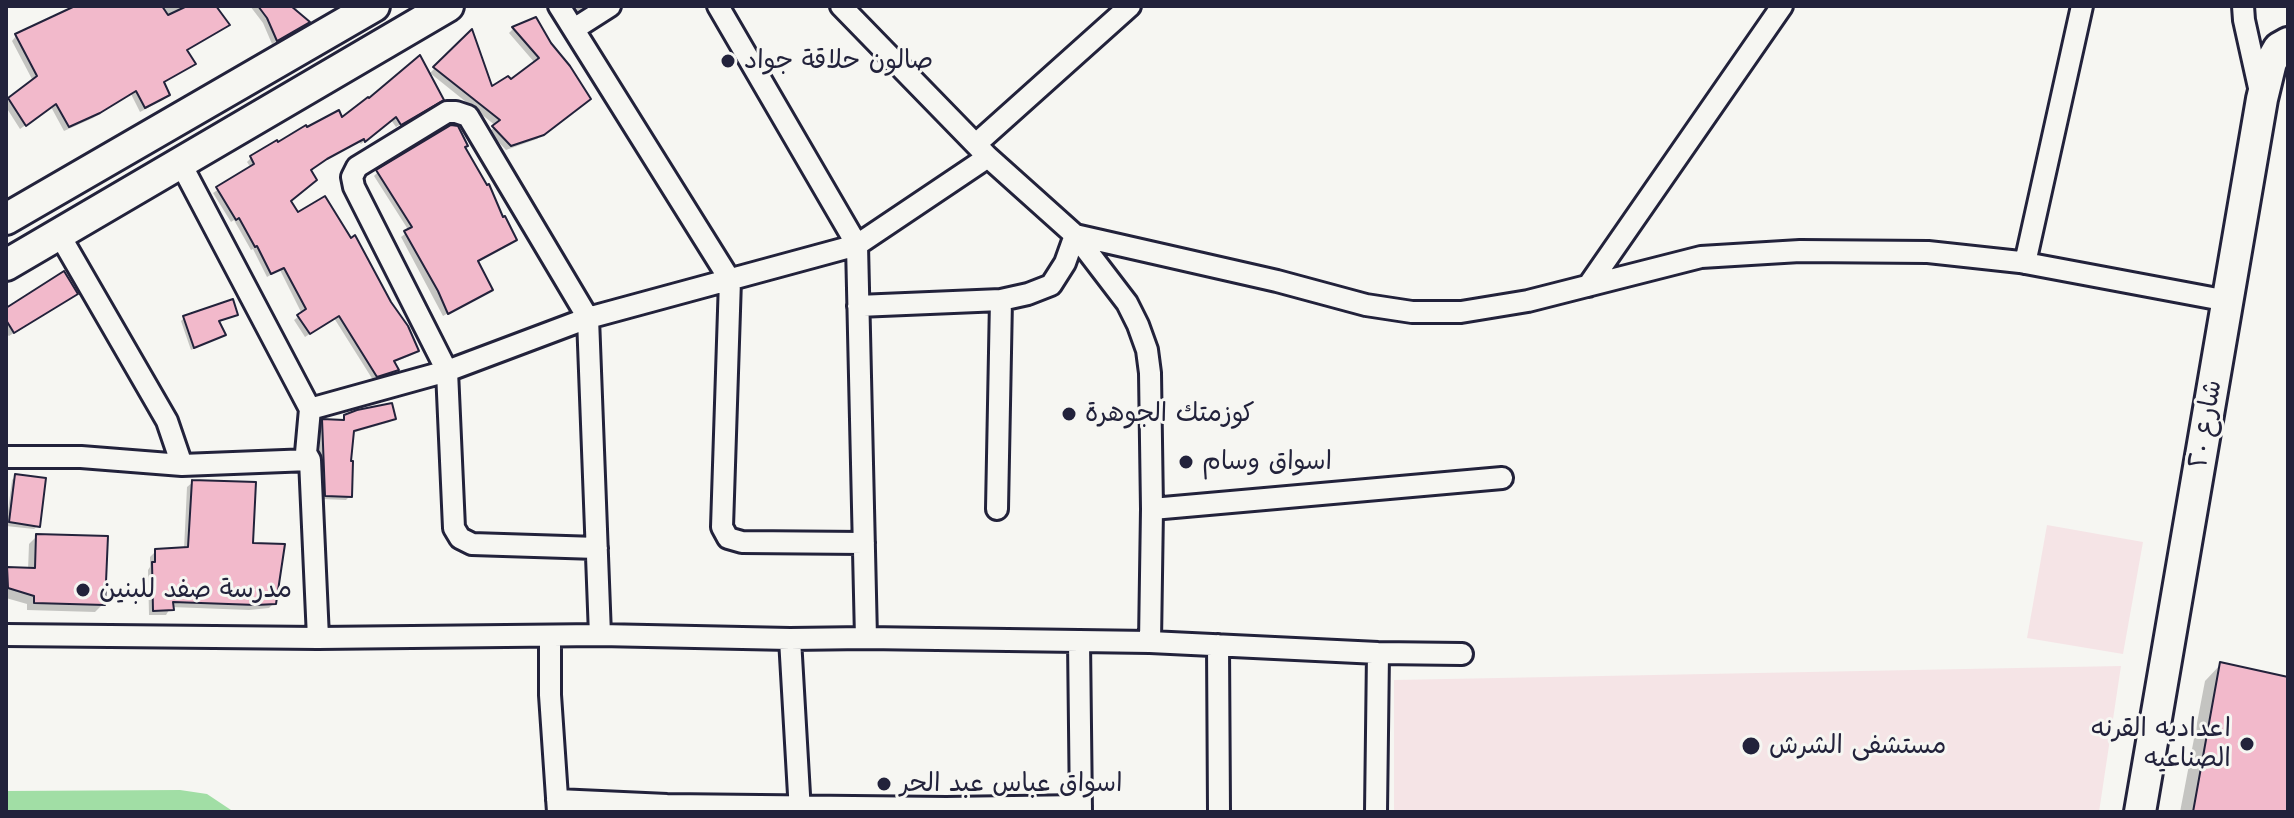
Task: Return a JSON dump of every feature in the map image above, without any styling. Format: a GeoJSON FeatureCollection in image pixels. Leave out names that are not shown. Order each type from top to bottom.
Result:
{"type":"FeatureCollection","features":[{"type":"Feature","properties":{"kind":"street"},"geometry":{"type":"LineString","coordinates":[[8,214],[374,6]]}},
{"type":"Feature","properties":{"kind":"street"},"geometry":{"type":"LineString","coordinates":[[6,265],[448,6]]}},
{"type":"Feature","properties":{"kind":"street"},"geometry":{"type":"LineString","coordinates":[[559,6],[730,280],[722,527],[728,538],[742,542],[864,543]]}},
{"type":"Feature","properties":{"kind":"street"},"geometry":{"type":"LineString","coordinates":[[574,29],[610,6]]}},
{"type":"Feature","properties":{"kind":"street"},"geometry":{"type":"LineString","coordinates":[[718,6],[857,245],[866,638]]}},
{"type":"Feature","properties":{"kind":"street"},"geometry":{"type":"LineString","coordinates":[[310,409],[447,371],[588,318],[857,245],[982,151],[1130,6]]}},
{"type":"Feature","properties":{"kind":"street"},"geometry":{"type":"LineString","coordinates":[[1588,286],[1782,6]]}},
{"type":"Feature","properties":{"kind":"street"},"geometry":{"type":"LineString","coordinates":[[2025,263],[2082,6]]}},
{"type":"Feature","properties":{"kind":"street"},"geometry":{"type":"LineString","coordinates":[[2243,6],[2262,99]]}},
{"type":"Feature","properties":{"kind":"street"},"geometry":{"type":"LineString","coordinates":[[845,7],[982,151],[1075,235],[1127,303],[1138,325],[1147,350],[1150,373],[1150,642]]}},
{"type":"Feature","properties":{"kind":"street","name":"شارع ٢٠"},"geometry":{"type":"LineString","coordinates":[[2140,812],[2262,99],[2271,62],[2279,48],[2288,43]]}},
{"type":"Feature","properties":{"kind":"street"},"geometry":{"type":"LineString","coordinates":[[597,548],[472,544],[460,538],[454,528],[447,371],[354,187],[352,177],[357,167],[447,112],[468,116],[588,318],[597,548],[600,635]]}},
{"type":"Feature","properties":{"kind":"street"},"geometry":{"type":"LineString","coordinates":[[181,164],[310,409],[306,453],[310,460],[318,638]]}},
{"type":"Feature","properties":{"kind":"street"},"geometry":{"type":"LineString","coordinates":[[59,234],[167,421],[182,465]]}},
{"type":"Feature","properties":{"kind":"street"},"geometry":{"type":"LineString","coordinates":[[858,306],[1001,300],[1028,294],[1051,285],[1065,263],[1075,235]]}},
{"type":"Feature","properties":{"kind":"street"},"geometry":{"type":"LineString","coordinates":[[1075,235],[1277,281],[1366,305],[1412,312],[1461,312],[1528,301],[1701,257],[1800,251],[1928,252],[2025,263],[2228,301]]}},
{"type":"Feature","properties":{"kind":"street"},"geometry":{"type":"LineString","coordinates":[[997,509],[1001,300]]}},
{"type":"Feature","properties":{"kind":"street"},"geometry":{"type":"LineString","coordinates":[[6,457],[81,457],[182,465],[310,460]]}},
{"type":"Feature","properties":{"kind":"street"},"geometry":{"type":"LineString","coordinates":[[1152,509],[1502,478]]}},
{"type":"Feature","properties":{"kind":"street"},"geometry":{"type":"LineString","coordinates":[[6,635],[866,638],[1150,642],[1462,654]]}},
{"type":"Feature","properties":{"kind":"street"},"geometry":{"type":"LineString","coordinates":[[550,637],[550,695],[557,806],[667,808],[1081,809],[1079,641]]}},
{"type":"Feature","properties":{"kind":"street"},"geometry":{"type":"LineString","coordinates":[[790,639],[800,808]]}},
{"type":"Feature","properties":{"kind":"street"},"geometry":{"type":"LineString","coordinates":[[1218,645],[1219,812]]}},
{"type":"Feature","properties":{"kind":"street"},"geometry":{"type":"LineString","coordinates":[[1376,812],[1378,653]]}},
{"type":"Feature","properties":{"kind":"shaded area"},"geometry":{"type":"Polygon","coordinates":[[[2047,525],[2143,542],[2123,654],[2027,638],[2047,525]]]}},
{"type":"Feature","properties":{"kind":"shaded area","name":"مستشفى الشرش"},"geometry":{"type":"Polygon","coordinates":[[[2121,666],[2099,812],[1394,812],[1394,680],[2121,666]]]}},
{"type":"Feature","properties":{"kind":"green space"},"geometry":{"type":"Polygon","coordinates":[[[180,790],[207,794],[234,812],[6,812],[6,791],[180,790]]]}},
{"type":"Feature","properties":{"kind":"building"},"geometry":{"type":"Polygon","coordinates":[[[75,6],[162,6],[168,15],[187,6],[216,6],[230,25],[187,50],[196,64],[164,82],[170,95],[145,108],[136,91],[69,127],[56,104],[26,126],[8,98],[37,76],[15,34],[75,6]]]}},
{"type":"Feature","properties":{"kind":"building"},"geometry":{"type":"Polygon","coordinates":[[[258,6],[291,6],[310,22],[277,41],[258,6]]]}},
{"type":"Feature","properties":{"kind":"building"},"geometry":{"type":"Polygon","coordinates":[[[536,17],[591,99],[544,135],[511,146],[492,126],[500,120],[433,67],[472,29],[492,86],[508,76],[511,79],[539,58],[512,27],[536,17]]]}},
{"type":"Feature","properties":{"kind":"building"},"geometry":{"type":"Polygon","coordinates":[[[420,55],[444,100],[401,125],[396,117],[365,142],[364,139],[327,159],[311,170],[317,180],[291,201],[298,212],[325,196],[351,238],[355,235],[391,302],[408,326],[419,351],[394,361],[399,370],[377,377],[339,316],[310,334],[297,315],[306,309],[284,268],[271,274],[257,246],[239,218],[236,220],[216,187],[254,164],[250,156],[277,140],[339,110],[342,117],[420,55]]]}},
{"type":"Feature","properties":{"kind":"building"},"geometry":{"type":"Polygon","coordinates":[[[451,125],[458,126],[468,146],[465,147],[489,184],[517,240],[478,261],[493,290],[448,314],[404,231],[412,227],[376,170],[451,125]]]}},
{"type":"Feature","properties":{"kind":"building"},"geometry":{"type":"Polygon","coordinates":[[[64,271],[78,294],[14,333],[6,320],[6,308],[64,271]]]}},
{"type":"Feature","properties":{"kind":"building"},"geometry":{"type":"Polygon","coordinates":[[[233,299],[238,315],[219,321],[226,335],[194,348],[183,316],[233,299]]]}},
{"type":"Feature","properties":{"kind":"building"},"geometry":{"type":"Polygon","coordinates":[[[392,403],[396,419],[354,431],[352,497],[325,496],[322,419],[344,420],[344,415],[357,410],[392,403]]]}},
{"type":"Feature","properties":{"kind":"building"},"geometry":{"type":"Polygon","coordinates":[[[15,474],[46,478],[40,527],[9,522],[15,474]]]}},
{"type":"Feature","properties":{"kind":"building"},"geometry":{"type":"Polygon","coordinates":[[[192,480],[256,482],[253,543],[285,544],[276,604],[173,602],[174,610],[153,611],[152,562],[155,562],[155,549],[188,547],[192,480]]]}},
{"type":"Feature","properties":{"kind":"building"},"geometry":{"type":"Polygon","coordinates":[[[36,534],[108,536],[105,605],[34,603],[34,596],[8,588],[7,567],[35,568],[36,534]]]}},
{"type":"Feature","properties":{"kind":"building","name":"اعداديه القرنه الصناعيه"},"geometry":{"type":"Polygon","coordinates":[[[2220,662],[2288,677],[2288,812],[2193,812],[2220,662]]]}},
{"type":"Feature","properties":{"kind":"place","name":"صالون حلاقة جواد"},"geometry":{"type":"Point","coordinates":[728,61]}},
{"type":"Feature","properties":{"kind":"place","name":"كوزمتك الجوهرة"},"geometry":{"type":"Point","coordinates":[1069,414]}},
{"type":"Feature","properties":{"kind":"place","name":"اسواق وسام"},"geometry":{"type":"Point","coordinates":[1186,462]}},
{"type":"Feature","properties":{"kind":"place","name":"مدرسة صفد للبنين"},"geometry":{"type":"Point","coordinates":[83,590]}},
{"type":"Feature","properties":{"kind":"place","name":"اعداديه القرنه الصناعيه"},"geometry":{"type":"Point","coordinates":[2247,744]}},
{"type":"Feature","properties":{"kind":"place","name":"مستشفى الشرش"},"geometry":{"type":"Point","coordinates":[1751,746]}},
{"type":"Feature","properties":{"kind":"place","name":"اسواق عباس عبد الحر"},"geometry":{"type":"Point","coordinates":[884,784]}}]}
